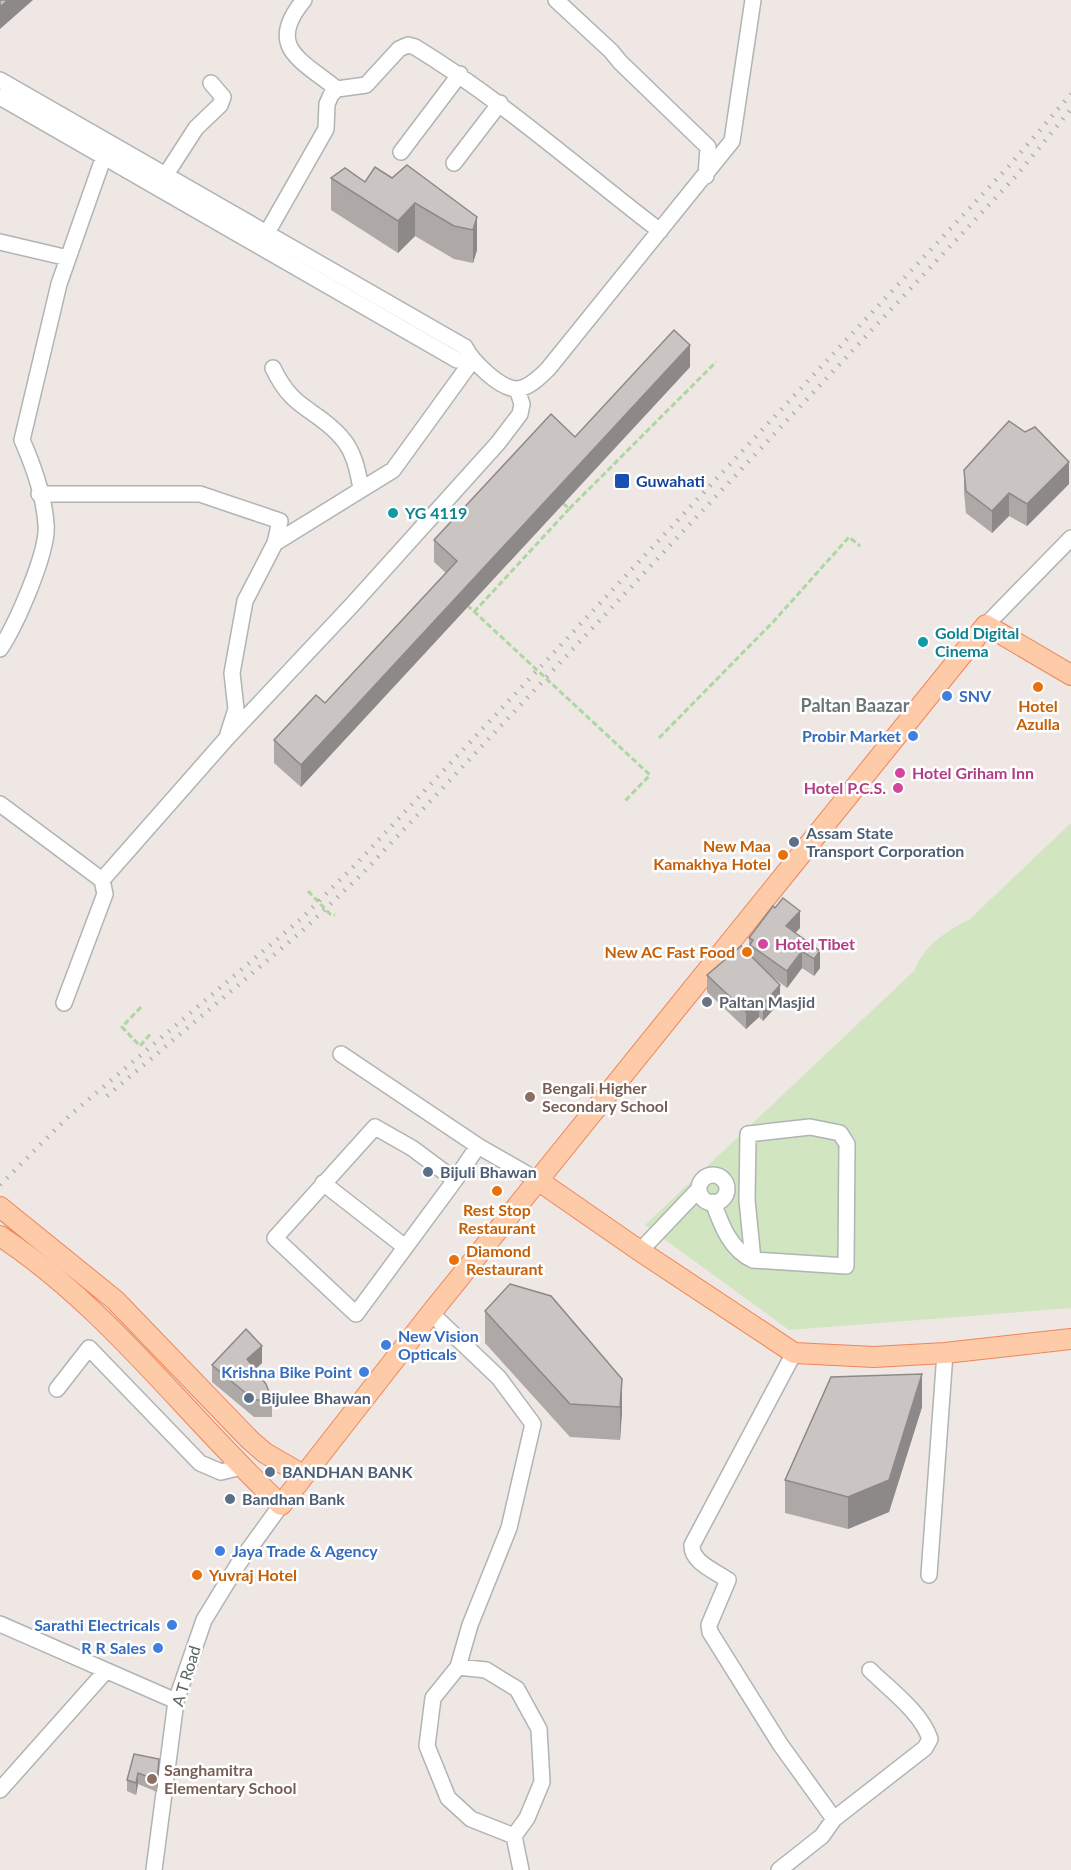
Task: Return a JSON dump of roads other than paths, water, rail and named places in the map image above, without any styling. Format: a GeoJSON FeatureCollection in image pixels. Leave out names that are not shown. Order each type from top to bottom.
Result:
{"type":"FeatureCollection","features":[{"type":"Feature","properties":{"kind":"main road"},"geometry":{"type":"LineString","coordinates":[[0,1236],[25,1253],[117,1333],[237,1464],[281,1505],[431,1313],[986,625],[1071,675]]}},
{"type":"Feature","properties":{"kind":"main road"},"geometry":{"type":"LineString","coordinates":[[539,1181],[639,1251],[794,1353],[874,1357],[945,1353],[1071,1339]]}},
{"type":"Feature","properties":{"kind":"main road"},"geometry":{"type":"LineString","coordinates":[[0,1207],[115,1300],[250,1440],[265,1453],[303,1475]]}},
{"type":"Feature","properties":{"kind":"street"},"geometry":{"type":"LineString","coordinates":[[304,0],[288,24],[285,33],[286,42],[292,53],[337,89]]}},
{"type":"Feature","properties":{"kind":"street"},"geometry":{"type":"LineString","coordinates":[[556,0],[708,147],[706,176]]}},
{"type":"Feature","properties":{"kind":"street"},"geometry":{"type":"LineString","coordinates":[[0,80],[165,176],[457,360],[472,361],[506,386],[517,389],[528,385],[548,369],[732,141],[753,0]]}},
{"type":"Feature","properties":{"kind":"street"},"geometry":{"type":"LineString","coordinates":[[263,239],[326,129],[328,99],[337,89],[366,85],[399,49],[408,45],[415,46],[460,74],[500,103],[660,231]]}},
{"type":"Feature","properties":{"kind":"street"},"geometry":{"type":"LineString","coordinates":[[401,152],[460,74]]}},
{"type":"Feature","properties":{"kind":"street"},"geometry":{"type":"LineString","coordinates":[[165,176],[196,128],[220,105],[223,97],[211,83]]}},
{"type":"Feature","properties":{"kind":"street"},"geometry":{"type":"LineString","coordinates":[[0,97],[104,156],[263,239]]}},
{"type":"Feature","properties":{"kind":"street"},"geometry":{"type":"LineString","coordinates":[[454,163],[500,103]]}},
{"type":"Feature","properties":{"kind":"street"},"geometry":{"type":"LineString","coordinates":[[0,649],[34,579],[47,526],[31,462],[22,440],[68,258],[104,156]]}},
{"type":"Feature","properties":{"kind":"street"},"geometry":{"type":"LineString","coordinates":[[0,242],[68,258]]}},
{"type":"Feature","properties":{"kind":"street"},"geometry":{"type":"LineString","coordinates":[[275,543],[393,470],[472,361]]}},
{"type":"Feature","properties":{"kind":"street"},"geometry":{"type":"LineString","coordinates":[[273,369],[294,401],[341,436],[355,463],[361,489]]}},
{"type":"Feature","properties":{"kind":"street"},"geometry":{"type":"LineString","coordinates":[[102,880],[227,738],[352,606],[498,443],[520,414],[522,404],[517,389]]}},
{"type":"Feature","properties":{"kind":"street"},"geometry":{"type":"LineString","coordinates":[[39,494],[200,494],[280,521],[275,543],[245,601],[232,673],[236,709],[227,738]]}},
{"type":"Feature","properties":{"kind":"street"},"geometry":{"type":"LineString","coordinates":[[986,625],[1071,538]]}},
{"type":"Feature","properties":{"kind":"street"},"geometry":{"type":"LineString","coordinates":[[0,804],[102,880],[105,894],[64,1004]]}},
{"type":"Feature","properties":{"kind":"street"},"geometry":{"type":"LineString","coordinates":[[341,1054],[478,1146],[539,1181]]}},
{"type":"Feature","properties":{"kind":"street"},"geometry":{"type":"LineString","coordinates":[[455,1180],[412,1149],[375,1127],[276,1238],[356,1314],[455,1180],[478,1146]]}},
{"type":"Feature","properties":{"kind":"street"},"geometry":{"type":"LineString","coordinates":[[713,1202],[722,1228],[743,1255],[753,1260],[846,1266],[847,1144],[840,1133],[810,1127],[748,1134],[747,1200],[753,1260]]}},
{"type":"Feature","properties":{"kind":"street"},"geometry":{"type":"LineString","coordinates":[[639,1251],[699,1189],[707,1176],[717,1176],[725,1183],[726,1193],[713,1202]]}},
{"type":"Feature","properties":{"kind":"street"},"geometry":{"type":"LineString","coordinates":[[323,1183],[405,1247]]}},
{"type":"Feature","properties":{"kind":"street"},"geometry":{"type":"LineString","coordinates":[[699,1189],[703,1199],[713,1202]]}},
{"type":"Feature","properties":{"kind":"street"},"geometry":{"type":"LineString","coordinates":[[431,1313],[499,1378],[533,1424],[509,1528],[470,1625],[458,1667],[433,1698],[427,1746],[448,1798],[471,1819],[514,1836]]}},
{"type":"Feature","properties":{"kind":"street"},"geometry":{"type":"LineString","coordinates":[[57,1389],[89,1348],[200,1463],[221,1472],[237,1464]]}},
{"type":"Feature","properties":{"kind":"street"},"geometry":{"type":"LineString","coordinates":[[794,1353],[692,1545],[692,1552],[696,1558],[728,1580],[709,1625],[710,1632],[780,1744],[834,1820]]}},
{"type":"Feature","properties":{"kind":"street"},"geometry":{"type":"LineString","coordinates":[[929,1575],[945,1353]]}},
{"type":"Feature","properties":{"kind":"street","name":"A T Road"},"geometry":{"type":"LineString","coordinates":[[154,1870],[176,1701],[204,1620],[239,1563],[281,1505]]}},
{"type":"Feature","properties":{"kind":"street"},"geometry":{"type":"LineString","coordinates":[[0,1624],[105,1672],[176,1701]]}},
{"type":"Feature","properties":{"kind":"street"},"geometry":{"type":"LineString","coordinates":[[458,1667],[486,1670],[517,1689],[539,1729],[542,1782],[527,1818],[514,1836],[521,1870]]}},
{"type":"Feature","properties":{"kind":"street"},"geometry":{"type":"LineString","coordinates":[[779,1870],[822,1836],[834,1820],[925,1748],[930,1739],[927,1730],[913,1712],[870,1670]]}},
{"type":"Feature","properties":{"kind":"street"},"geometry":{"type":"LineString","coordinates":[[0,1790],[105,1672]]}},
{"type":"Feature","properties":{"kind":"railway"},"geometry":{"type":"LineString","coordinates":[[0,1185],[69,1116],[301,919],[357,863],[1009,166],[1071,94]]}},
{"type":"Feature","properties":{"kind":"railway"},"geometry":{"type":"LineString","coordinates":[[107,1096],[301,932],[364,872],[1016,176],[1071,109]]}},
{"type":"Feature","properties":{"kind":"place","name":"Guwahati"},"geometry":{"type":"Point","coordinates":[622,481]}},
{"type":"Feature","properties":{"kind":"place","name":"YG 4119"},"geometry":{"type":"Point","coordinates":[393,513]}},
{"type":"Feature","properties":{"kind":"place","name":"Gold Digital Cinema"},"geometry":{"type":"Point","coordinates":[923,642]}},
{"type":"Feature","properties":{"kind":"place","name":"Hotel Azulla"},"geometry":{"type":"Point","coordinates":[1038,687]}},
{"type":"Feature","properties":{"kind":"place","name":"SNV"},"geometry":{"type":"Point","coordinates":[947,696]}},
{"type":"Feature","properties":{"kind":"place","name":"Probir Market"},"geometry":{"type":"Point","coordinates":[913,736]}},
{"type":"Feature","properties":{"kind":"place","name":"Hotel Griham Inn"},"geometry":{"type":"Point","coordinates":[900,773]}},
{"type":"Feature","properties":{"kind":"place","name":"Hotel P.C.S."},"geometry":{"type":"Point","coordinates":[898,788]}},
{"type":"Feature","properties":{"kind":"place","name":"Assam State Transport Corporation"},"geometry":{"type":"Point","coordinates":[794,842]}},
{"type":"Feature","properties":{"kind":"place","name":"New Maa Kamakhya Hotel"},"geometry":{"type":"Point","coordinates":[783,855]}},
{"type":"Feature","properties":{"kind":"place","name":"Hotel Tibet"},"geometry":{"type":"Point","coordinates":[763,944]}},
{"type":"Feature","properties":{"kind":"place","name":"New AC Fast Food"},"geometry":{"type":"Point","coordinates":[747,952]}},
{"type":"Feature","properties":{"kind":"place","name":"Paltan Masjid"},"geometry":{"type":"Point","coordinates":[707,1002]}},
{"type":"Feature","properties":{"kind":"place","name":"Bengali Higher Secondary School"},"geometry":{"type":"Point","coordinates":[530,1097]}},
{"type":"Feature","properties":{"kind":"place","name":"Bijuli Bhawan"},"geometry":{"type":"Point","coordinates":[428,1172]}},
{"type":"Feature","properties":{"kind":"place","name":"Rest Stop Restaurant"},"geometry":{"type":"Point","coordinates":[497,1191]}},
{"type":"Feature","properties":{"kind":"place","name":"Diamond Restaurant"},"geometry":{"type":"Point","coordinates":[454,1260]}},
{"type":"Feature","properties":{"kind":"place","name":"New Vision Opticals"},"geometry":{"type":"Point","coordinates":[386,1345]}},
{"type":"Feature","properties":{"kind":"place","name":"Krishna Bike Point"},"geometry":{"type":"Point","coordinates":[364,1372]}},
{"type":"Feature","properties":{"kind":"place","name":"Bijulee Bhawan"},"geometry":{"type":"Point","coordinates":[249,1398]}},
{"type":"Feature","properties":{"kind":"place","name":"BANDHAN BANK"},"geometry":{"type":"Point","coordinates":[270,1472]}},
{"type":"Feature","properties":{"kind":"place","name":"Bandhan Bank"},"geometry":{"type":"Point","coordinates":[230,1499]}},
{"type":"Feature","properties":{"kind":"place","name":"Jaya Trade & Agency"},"geometry":{"type":"Point","coordinates":[220,1551]}},
{"type":"Feature","properties":{"kind":"place","name":"Yuvraj Hotel"},"geometry":{"type":"Point","coordinates":[197,1575]}},
{"type":"Feature","properties":{"kind":"place","name":"Sarathi Electricals"},"geometry":{"type":"Point","coordinates":[172,1625]}},
{"type":"Feature","properties":{"kind":"place","name":"R R Sales"},"geometry":{"type":"Point","coordinates":[158,1648]}},
{"type":"Feature","properties":{"kind":"place","name":"Sanghamitra Elementary School"},"geometry":{"type":"Point","coordinates":[152,1779]}},
{"type":"Feature","properties":{"kind":"district","name":"Paltan Baazar"},"geometry":{"type":"Point","coordinates":[855,706]}}]}
